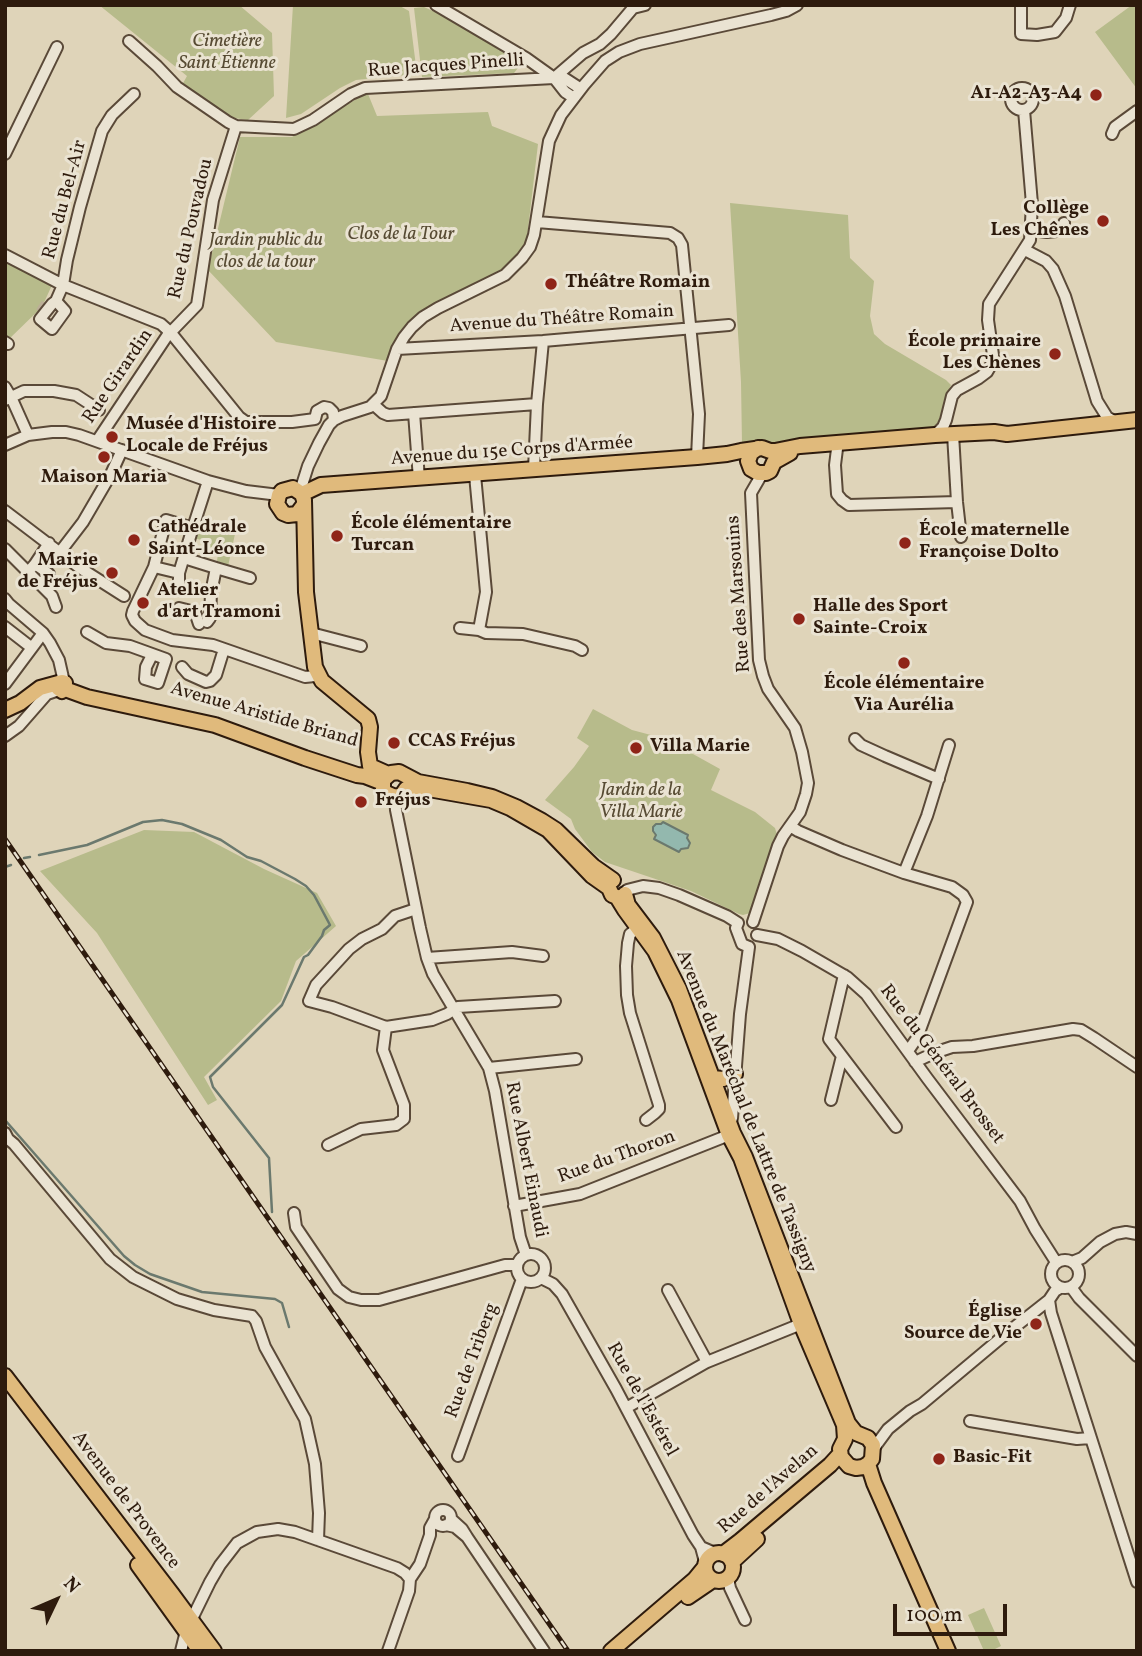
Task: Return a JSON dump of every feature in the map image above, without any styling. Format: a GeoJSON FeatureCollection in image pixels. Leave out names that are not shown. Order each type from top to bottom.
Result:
{"type":"FeatureCollection","features":[{"type":"Feature","properties":{"kind":"main road","name":"Avenue du 15e Corps d'Armée"},"geometry":{"type":"LineString","coordinates":[[1067,429],[1117,422],[1137,423]]}},
{"type":"Feature","properties":{"kind":"main road","name":"Avenue du 15e Corps d'Armée"},"geometry":{"type":"LineString","coordinates":[[300,501],[311,482],[419,479],[727,454],[781,456],[790,452],[953,437],[995,437],[1007,433],[1076,430],[1137,423]]}},
{"type":"Feature","properties":{"kind":"main road","name":"Avenue du 15e Corps d'Armée"},"geometry":{"type":"LineString","coordinates":[[767,454],[800,446],[936,435],[953,437]]}},
{"type":"Feature","properties":{"kind":"main road"},"geometry":{"type":"LineString","coordinates":[[751,453],[767,454],[770,471],[762,474],[751,469],[748,461],[751,453]]}},
{"type":"Feature","properties":{"kind":"main road","name":"Avenue du 15e Corps d'Armée"},"geometry":{"type":"LineString","coordinates":[[727,454],[748,461]]}},
{"type":"Feature","properties":{"kind":"main road"},"geometry":{"type":"LineString","coordinates":[[300,501],[288,515],[279,509],[277,504],[278,495],[287,488],[293,488],[300,501],[305,519],[306,592],[315,667],[319,677],[368,719],[370,727],[365,769]]}},
{"type":"Feature","properties":{"kind":"main road"},"geometry":{"type":"LineString","coordinates":[[300,501],[302,591],[311,664],[315,676],[327,690],[365,722],[365,769]]}},
{"type":"Feature","properties":{"kind":"main road"},"geometry":{"type":"LineString","coordinates":[[5,710],[47,685],[63,686]]}},
{"type":"Feature","properties":{"kind":"main road","name":"Avenue Aristide Briand"},"geometry":{"type":"LineString","coordinates":[[63,686],[87,696],[215,725],[357,775],[365,769],[385,779]]}},
{"type":"Feature","properties":{"kind":"main road"},"geometry":{"type":"LineString","coordinates":[[402,788],[399,772],[385,779],[386,793],[402,788],[418,782],[492,797],[516,807],[556,830],[616,887]]}},
{"type":"Feature","properties":{"kind":"main road"},"geometry":{"type":"LineString","coordinates":[[402,788],[417,787],[476,797],[510,808],[548,830],[592,876],[616,887]]}},
{"type":"Feature","properties":{"kind":"main road","name":"Avenue du Maréchal de Lattre de Tassigny"},"geometry":{"type":"LineString","coordinates":[[616,887],[625,910],[655,950],[679,1000],[741,1158],[801,1324],[843,1422],[855,1436],[871,1441],[874,1448]]}},
{"type":"Feature","properties":{"kind":"main road","name":"Avenue du Maréchal de Lattre de Tassigny"},"geometry":{"type":"LineString","coordinates":[[616,887],[643,923],[669,969],[713,1078],[729,1130],[745,1157],[855,1436]]}},
{"type":"Feature","properties":{"kind":"main road"},"geometry":{"type":"LineString","coordinates":[[713,1078],[723,1079],[735,1074]]}},
{"type":"Feature","properties":{"kind":"main road","name":"Avenue de Provence"},"geometry":{"type":"LineString","coordinates":[[5,1376],[190,1642]]}},
{"type":"Feature","properties":{"kind":"main road","name":"Avenue de Provence"},"geometry":{"type":"LineString","coordinates":[[5,1391],[60,1460],[190,1642],[214,1651]]}},
{"type":"Feature","properties":{"kind":"main road"},"geometry":{"type":"LineString","coordinates":[[855,1436],[840,1446],[874,1483],[945,1651]]}},
{"type":"Feature","properties":{"kind":"main road"},"geometry":{"type":"LineString","coordinates":[[854,1463],[872,1459],[874,1448]]}},
{"type":"Feature","properties":{"kind":"main road","name":"Rue de l'Avelan"},"geometry":{"type":"LineString","coordinates":[[611,1651],[713,1561],[755,1540],[835,1472],[854,1463]]}},
{"type":"Feature","properties":{"kind":"main road"},"geometry":{"type":"LineString","coordinates":[[713,1561],[721,1581],[728,1578]]}},
{"type":"Feature","properties":{"kind":"main road","name":"Rue de l'Avelan"},"geometry":{"type":"LineString","coordinates":[[624,1651],[692,1594],[713,1561]]}},
{"type":"Feature","properties":{"kind":"street"},"geometry":{"type":"LineString","coordinates":[[436,5],[526,58],[554,78],[574,99]]}},
{"type":"Feature","properties":{"kind":"street"},"geometry":{"type":"LineString","coordinates":[[554,78],[606,39],[633,8],[645,5]]}},
{"type":"Feature","properties":{"kind":"street"},"geometry":{"type":"LineString","coordinates":[[5,255],[63,285],[161,324],[246,422],[326,420],[359,410],[374,405],[383,392],[397,349],[404,337],[423,317],[494,281],[513,268],[530,247],[537,222],[548,143],[556,123],[605,61],[619,52],[654,41],[771,15],[797,5]]}},
{"type":"Feature","properties":{"kind":"street"},"geometry":{"type":"LineString","coordinates":[[1021,5],[1021,34],[1037,35],[1055,32],[1066,18],[1070,5]]}},
{"type":"Feature","properties":{"kind":"street","name":"Rue Jacques Pinelli"},"geometry":{"type":"LineString","coordinates":[[129,41],[177,87],[236,126],[294,129],[365,88],[564,78],[581,89]]}},
{"type":"Feature","properties":{"kind":"street"},"geometry":{"type":"LineString","coordinates":[[5,155],[57,47]]}},
{"type":"Feature","properties":{"kind":"street"},"geometry":{"type":"LineString","coordinates":[[526,58],[526,79]]}},
{"type":"Feature","properties":{"kind":"street","name":"Rue du Bel-Air"},"geometry":{"type":"LineString","coordinates":[[56,302],[63,285],[80,207],[102,131],[112,115],[134,94]]}},
{"type":"Feature","properties":{"kind":"street"},"geometry":{"type":"LineString","coordinates":[[936,435],[947,419],[952,396],[957,390],[979,379],[991,365],[993,355],[988,320],[989,304],[1030,240],[1032,204],[1024,110]]}},
{"type":"Feature","properties":{"kind":"street"},"geometry":{"type":"LineString","coordinates":[[1112,134],[1115,127],[1137,111]]}},
{"type":"Feature","properties":{"kind":"street","name":"Rue du Pouvadou"},"geometry":{"type":"LineString","coordinates":[[171,333],[197,306],[213,200],[236,126]]}},
{"type":"Feature","properties":{"kind":"street"},"geometry":{"type":"LineString","coordinates":[[537,222],[670,233],[678,238],[682,245],[699,414],[697,457]]}},
{"type":"Feature","properties":{"kind":"street"},"geometry":{"type":"LineString","coordinates":[[1031,230],[1057,231],[1064,223]]}},
{"type":"Feature","properties":{"kind":"street"},"geometry":{"type":"LineString","coordinates":[[1025,250],[1046,261],[1053,269],[1065,296],[1097,401],[1107,417],[1117,422]]}},
{"type":"Feature","properties":{"kind":"street","name":"Avenue du Théâtre Romain"},"geometry":{"type":"LineString","coordinates":[[397,349],[543,341],[729,325]]}},
{"type":"Feature","properties":{"kind":"street","name":"Rue Girardin"},"geometry":{"type":"LineString","coordinates":[[97,441],[110,418],[171,333]]}},
{"type":"Feature","properties":{"kind":"street"},"geometry":{"type":"LineString","coordinates":[[534,469],[543,341]]}},
{"type":"Feature","properties":{"kind":"street"},"geometry":{"type":"LineString","coordinates":[[27,435],[7,395],[23,391],[54,391],[76,395],[99,410]]}},
{"type":"Feature","properties":{"kind":"street"},"geometry":{"type":"LineString","coordinates":[[374,405],[385,415],[537,404]]}},
{"type":"Feature","properties":{"kind":"street"},"geometry":{"type":"LineString","coordinates":[[414,413],[419,479]]}},
{"type":"Feature","properties":{"kind":"street"},"geometry":{"type":"LineString","coordinates":[[311,482],[308,466],[326,420]]}},
{"type":"Feature","properties":{"kind":"street"},"geometry":{"type":"LineString","coordinates":[[5,445],[27,435],[66,432],[208,481],[246,491],[278,495]]}},
{"type":"Feature","properties":{"kind":"street"},"geometry":{"type":"LineString","coordinates":[[953,437],[961,537]]}},
{"type":"Feature","properties":{"kind":"street"},"geometry":{"type":"LineString","coordinates":[[837,449],[836,494],[849,505],[957,502]]}},
{"type":"Feature","properties":{"kind":"street"},"geometry":{"type":"LineString","coordinates":[[60,552],[83,522],[122,450]]}},
{"type":"Feature","properties":{"kind":"street","name":"Rue des Marsouins"},"geometry":{"type":"LineString","coordinates":[[753,922],[778,846],[800,812],[808,783],[795,728],[768,689],[759,660],[751,493],[762,474]]}},
{"type":"Feature","properties":{"kind":"street"},"geometry":{"type":"LineString","coordinates":[[475,475],[485,592],[479,630]]}},
{"type":"Feature","properties":{"kind":"street"},"geometry":{"type":"LineString","coordinates":[[154,567],[179,578],[208,481]]}},
{"type":"Feature","properties":{"kind":"street"},"geometry":{"type":"LineString","coordinates":[[5,511],[80,568],[124,596],[120,599],[134,610]]}},
{"type":"Feature","properties":{"kind":"street"},"geometry":{"type":"LineString","coordinates":[[193,528],[166,520],[154,567],[134,610],[135,621],[145,630],[172,640],[213,645],[305,677],[315,676]]}},
{"type":"Feature","properties":{"kind":"street"},"geometry":{"type":"LineString","coordinates":[[31,568],[49,543]]}},
{"type":"Feature","properties":{"kind":"street"},"geometry":{"type":"LineString","coordinates":[[5,549],[31,568],[52,596],[56,607]]}},
{"type":"Feature","properties":{"kind":"street"},"geometry":{"type":"LineString","coordinates":[[184,558],[250,578]]}},
{"type":"Feature","properties":{"kind":"street"},"geometry":{"type":"LineString","coordinates":[[179,608],[195,612],[203,623],[210,618],[216,568]]}},
{"type":"Feature","properties":{"kind":"street"},"geometry":{"type":"LineString","coordinates":[[5,736],[19,726],[47,694],[63,686],[59,660],[43,633],[6,604]]}},
{"type":"Feature","properties":{"kind":"street"},"geometry":{"type":"LineString","coordinates":[[5,627],[32,648]]}},
{"type":"Feature","properties":{"kind":"street"},"geometry":{"type":"LineString","coordinates":[[460,628],[486,633],[523,634],[582,650]]}},
{"type":"Feature","properties":{"kind":"street"},"geometry":{"type":"LineString","coordinates":[[87,632],[106,643],[130,646],[166,659]]}},
{"type":"Feature","properties":{"kind":"street"},"geometry":{"type":"LineString","coordinates":[[5,684],[9,671],[43,633]]}},
{"type":"Feature","properties":{"kind":"street"},"geometry":{"type":"LineString","coordinates":[[311,633],[361,646]]}},
{"type":"Feature","properties":{"kind":"street"},"geometry":{"type":"LineString","coordinates":[[152,654],[146,667],[145,679],[158,683],[172,640]]}},
{"type":"Feature","properties":{"kind":"street"},"geometry":{"type":"LineString","coordinates":[[182,667],[188,674],[206,682],[210,681],[216,676],[224,649]]}},
{"type":"Feature","properties":{"kind":"street"},"geometry":{"type":"LineString","coordinates":[[855,739],[861,745],[939,779]]}},
{"type":"Feature","properties":{"kind":"street"},"geometry":{"type":"LineString","coordinates":[[904,873],[927,816],[949,745]]}},
{"type":"Feature","properties":{"kind":"street","name":"Rue Albert Einaudi"},"geometry":{"type":"LineString","coordinates":[[402,788],[396,810],[427,958],[453,1010],[489,1068],[520,1237],[526,1255]]}},
{"type":"Feature","properties":{"kind":"street"},"geometry":{"type":"LineString","coordinates":[[790,826],[842,850],[952,887],[964,895],[967,902],[917,1038],[908,1051]]}},
{"type":"Feature","properties":{"kind":"street"},"geometry":{"type":"LineString","coordinates":[[616,887],[659,888],[738,923]]}},
{"type":"Feature","properties":{"kind":"street"},"geometry":{"type":"LineString","coordinates":[[416,909],[395,916],[382,929],[349,949],[316,985],[309,1002],[332,1007],[386,1027],[432,1020],[458,1007],[555,1001]]}},
{"type":"Feature","properties":{"kind":"street"},"geometry":{"type":"LineString","coordinates":[[746,919],[753,922],[757,934],[756,943],[749,947],[742,944],[736,928],[738,923],[746,919]]}},
{"type":"Feature","properties":{"kind":"street"},"geometry":{"type":"LineString","coordinates":[[638,928],[630,934],[628,943],[627,995],[630,1013],[659,1105],[659,1109],[646,1120]]}},
{"type":"Feature","properties":{"kind":"street","name":"Rue du Général Brosset"},"geometry":{"type":"LineString","coordinates":[[757,934],[778,939],[844,975],[866,994],[1016,1195],[1056,1262]]}},
{"type":"Feature","properties":{"kind":"street"},"geometry":{"type":"LineString","coordinates":[[729,1130],[749,947]]}},
{"type":"Feature","properties":{"kind":"street"},"geometry":{"type":"LineString","coordinates":[[427,958],[512,952],[543,956]]}},
{"type":"Feature","properties":{"kind":"street"},"geometry":{"type":"LineString","coordinates":[[844,975],[829,1039],[896,1127]]}},
{"type":"Feature","properties":{"kind":"street"},"geometry":{"type":"LineString","coordinates":[[328,1145],[361,1129],[396,1125],[404,1119],[404,1105],[383,1050],[386,1027]]}},
{"type":"Feature","properties":{"kind":"street"},"geometry":{"type":"LineString","coordinates":[[915,1062],[952,1047],[974,1046],[1073,1029],[1081,1030],[1137,1067]]}},
{"type":"Feature","properties":{"kind":"street"},"geometry":{"type":"LineString","coordinates":[[831,1100],[842,1056]]}},
{"type":"Feature","properties":{"kind":"street"},"geometry":{"type":"LineString","coordinates":[[489,1068],[576,1059]]}},
{"type":"Feature","properties":{"kind":"street","name":"Rue du Thoron"},"geometry":{"type":"LineString","coordinates":[[514,1206],[580,1194],[729,1130]]}},
{"type":"Feature","properties":{"kind":"street"},"geometry":{"type":"LineString","coordinates":[[6,1141],[14,1144],[110,1259],[133,1277],[177,1299],[214,1310],[252,1316],[256,1321],[265,1346],[305,1419],[315,1465],[318,1540]]}},
{"type":"Feature","properties":{"kind":"street"},"geometry":{"type":"LineString","coordinates":[[294,1213],[296,1227],[338,1290],[361,1300],[379,1300],[505,1265],[517,1265]]}},
{"type":"Feature","properties":{"kind":"street"},"geometry":{"type":"LineString","coordinates":[[1072,1262],[1082,1258],[1100,1242],[1115,1234],[1137,1234]]}},
{"type":"Feature","properties":{"kind":"street"},"geometry":{"type":"LineString","coordinates":[[526,1255],[536,1255],[543,1262],[545,1271],[541,1278],[532,1282],[522,1279],[518,1273],[517,1265],[526,1255]]}},
{"type":"Feature","properties":{"kind":"street"},"geometry":{"type":"LineString","coordinates":[[874,1448],[888,1429],[1049,1300],[1055,1291],[1065,1287],[1078,1280],[1076,1265],[1067,1260],[1056,1262],[1052,1267],[1052,1280],[1065,1287],[1079,1298],[1137,1356]]}},
{"type":"Feature","properties":{"kind":"street","name":"Rue de l'Estérel"},"geometry":{"type":"LineString","coordinates":[[541,1278],[553,1284],[562,1294],[693,1535],[713,1561]]}},
{"type":"Feature","properties":{"kind":"street","name":"Rue de Triberg"},"geometry":{"type":"LineString","coordinates":[[457,1456],[522,1279]]}},
{"type":"Feature","properties":{"kind":"street"},"geometry":{"type":"LineString","coordinates":[[668,1290],[707,1362]]}},
{"type":"Feature","properties":{"kind":"street"},"geometry":{"type":"LineString","coordinates":[[1049,1300],[1137,1582]]}},
{"type":"Feature","properties":{"kind":"street"},"geometry":{"type":"LineString","coordinates":[[626,1408],[707,1362],[801,1324]]}},
{"type":"Feature","properties":{"kind":"street","name":"Avenue du Maréchal de Lattre de Tassigny"},"geometry":{"type":"LineString","coordinates":[[801,1324],[820,1351]]}},
{"type":"Feature","properties":{"kind":"street"},"geometry":{"type":"LineString","coordinates":[[970,1421],[1076,1439],[1091,1438]]}},
{"type":"Feature","properties":{"kind":"street"},"geometry":{"type":"LineString","coordinates":[[855,1436],[888,1429]]}},
{"type":"Feature","properties":{"kind":"street"},"geometry":{"type":"LineString","coordinates":[[388,1651],[409,1591],[410,1579],[419,1566],[429,1535],[443,1522],[467,1537],[544,1651]]}},
{"type":"Feature","properties":{"kind":"street"},"geometry":{"type":"LineString","coordinates":[[190,1642],[210,1582],[220,1565],[232,1548],[243,1539],[264,1530],[295,1532],[402,1570],[410,1579]]}},
{"type":"Feature","properties":{"kind":"street"},"geometry":{"type":"LineString","coordinates":[[402,1570],[420,1561]]}},
{"type":"Feature","properties":{"kind":"street"},"geometry":{"type":"LineString","coordinates":[[728,1578],[745,1620]]}},
{"type":"Feature","properties":{"kind":"green space","name":"Cimetière Saint Étienne"},"geometry":{"type":"Polygon","coordinates":[[[99,5],[239,5],[272,33],[274,96],[248,120],[234,118],[182,85],[187,76],[99,5]]]}},
{"type":"Feature","properties":{"kind":"green space"},"geometry":{"type":"Polygon","coordinates":[[[293,5],[398,5],[409,11],[417,74],[356,80],[301,114],[286,118],[293,5]]]}},
{"type":"Feature","properties":{"kind":"green space"},"geometry":{"type":"Polygon","coordinates":[[[1132,5],[1137,5],[1137,89],[1095,32],[1132,5]]]}},
{"type":"Feature","properties":{"kind":"green space"},"geometry":{"type":"Polygon","coordinates":[[[424,7],[444,16],[516,60],[518,68],[514,73],[422,77],[414,8],[424,7]]]}},
{"type":"Feature","properties":{"kind":"green space"},"geometry":{"type":"Polygon","coordinates":[[[368,94],[377,116],[488,112],[492,126],[538,144],[526,246],[508,267],[424,310],[408,323],[394,343],[388,361],[276,342],[208,270],[240,137],[292,137],[368,94]]]}},
{"type":"Feature","properties":{"kind":"green space"},"geometry":{"type":"Polygon","coordinates":[[[730,203],[848,215],[850,258],[874,281],[870,316],[874,334],[885,344],[951,385],[944,400],[938,428],[874,437],[742,444],[730,203]]]}},
{"type":"Feature","properties":{"kind":"green space"},"geometry":{"type":"Polygon","coordinates":[[[5,261],[52,285],[42,307],[7,341],[5,340],[5,261]]]}},
{"type":"Feature","properties":{"kind":"green space"},"geometry":{"type":"Polygon","coordinates":[[[195,523],[235,534],[227,571],[216,568],[218,554],[204,547],[205,541],[190,537],[195,523]]]}},
{"type":"Feature","properties":{"kind":"green space","name":"Jardin de la Villa Marie"},"geometry":{"type":"Polygon","coordinates":[[[593,709],[632,730],[666,739],[720,769],[711,790],[755,812],[775,828],[777,835],[754,909],[750,913],[739,914],[691,891],[605,862],[592,852],[571,819],[545,800],[589,746],[577,738],[593,709]]]}},
{"type":"Feature","properties":{"kind":"green space"},"geometry":{"type":"Polygon","coordinates":[[[144,830],[194,832],[317,893],[336,926],[296,961],[281,1001],[204,1077],[217,1100],[208,1105],[97,933],[40,871],[144,830]]]}},
{"type":"Feature","properties":{"kind":"green space"},"geometry":{"type":"Polygon","coordinates":[[[984,1608],[1001,1646],[991,1651],[984,1651],[968,1615],[984,1608]]]}},
{"type":"Feature","properties":{"kind":"water"},"geometry":{"type":"Polygon","coordinates":[[[663,822],[688,835],[688,848],[679,852],[654,839],[656,835],[653,827],[663,822]]]}},
{"type":"Feature","properties":{"kind":"waterway"},"geometry":{"type":"LineString","coordinates":[[39,855],[87,845],[143,822],[162,820],[182,824],[221,840],[247,857],[261,861],[295,879],[314,895],[330,925],[304,957],[282,1005],[210,1077],[213,1087],[269,1158],[272,1212]]}},
{"type":"Feature","properties":{"kind":"waterway"},"geometry":{"type":"LineString","coordinates":[[24,858],[30,857]]}},
{"type":"Feature","properties":{"kind":"waterway"},"geometry":{"type":"LineString","coordinates":[[5,867],[11,865]]}},
{"type":"Feature","properties":{"kind":"waterway"},"geometry":{"type":"LineString","coordinates":[[5,1120],[124,1256],[135,1265],[150,1274],[202,1292],[275,1299],[282,1303],[289,1327]]}},
{"type":"Feature","properties":{"kind":"railway"},"geometry":{"type":"LineString","coordinates":[[5,839],[568,1651]]}},
{"type":"Feature","properties":{"kind":"place","name":"A1-A2-A3-A4"},"geometry":{"type":"Point","coordinates":[1096,95]}},
{"type":"Feature","properties":{"kind":"place","name":"Collège Les Chênes"},"geometry":{"type":"Point","coordinates":[1103,221]}},
{"type":"Feature","properties":{"kind":"place","name":"Théâtre Romain"},"geometry":{"type":"Point","coordinates":[551,284]}},
{"type":"Feature","properties":{"kind":"place","name":"École primaire Les Chènes"},"geometry":{"type":"Point","coordinates":[1055,354]}},
{"type":"Feature","properties":{"kind":"place","name":"Musée d'Histoire Locale de Fréjus"},"geometry":{"type":"Point","coordinates":[112,437]}},
{"type":"Feature","properties":{"kind":"place","name":"Maison Maria"},"geometry":{"type":"Point","coordinates":[104,457]}},
{"type":"Feature","properties":{"kind":"place","name":"École élémentaire Turcan"},"geometry":{"type":"Point","coordinates":[337,536]}},
{"type":"Feature","properties":{"kind":"place","name":"Cathédrale Saint-Léonce"},"geometry":{"type":"Point","coordinates":[134,540]}},
{"type":"Feature","properties":{"kind":"place","name":"École maternelle Françoise Dolto"},"geometry":{"type":"Point","coordinates":[905,543]}},
{"type":"Feature","properties":{"kind":"place","name":"Mairie de Fréjus"},"geometry":{"type":"Point","coordinates":[112,573]}},
{"type":"Feature","properties":{"kind":"place","name":"Atelier d'art Tramoni"},"geometry":{"type":"Point","coordinates":[143,603]}},
{"type":"Feature","properties":{"kind":"place","name":"Halle des Sport Sainte-Croix"},"geometry":{"type":"Point","coordinates":[799,619]}},
{"type":"Feature","properties":{"kind":"place","name":"École élémentaire Via Aurélia"},"geometry":{"type":"Point","coordinates":[904,663]}},
{"type":"Feature","properties":{"kind":"place","name":"CCAS Fréjus"},"geometry":{"type":"Point","coordinates":[394,743]}},
{"type":"Feature","properties":{"kind":"place","name":"Villa Marie"},"geometry":{"type":"Point","coordinates":[636,748]}},
{"type":"Feature","properties":{"kind":"place","name":"Fréjus"},"geometry":{"type":"Point","coordinates":[361,802]}},
{"type":"Feature","properties":{"kind":"place","name":"Église Source de Vie"},"geometry":{"type":"Point","coordinates":[1036,1324]}},
{"type":"Feature","properties":{"kind":"place","name":"Basic-Fit"},"geometry":{"type":"Point","coordinates":[939,1459]}},
{"type":"Feature","properties":{"kind":"park label","name":"Clos de la Tour"},"geometry":{"type":"Point","coordinates":[401,236]}},
{"type":"Feature","properties":{"kind":"park label","name":"Jardin public du clos de la tour"},"geometry":{"type":"Point","coordinates":[266,253]}}]}
